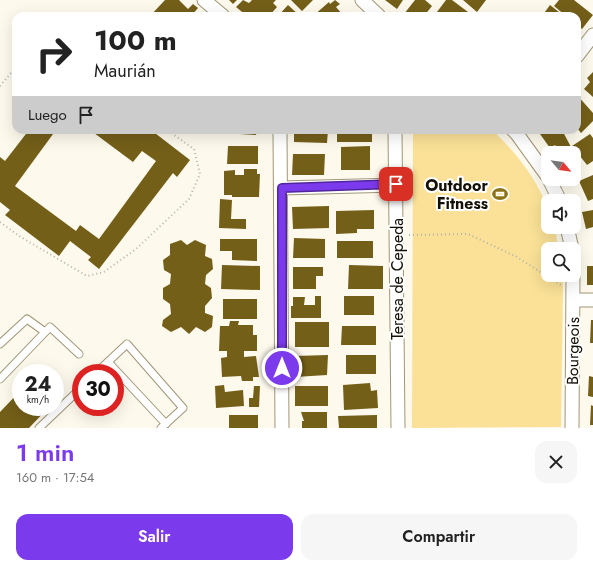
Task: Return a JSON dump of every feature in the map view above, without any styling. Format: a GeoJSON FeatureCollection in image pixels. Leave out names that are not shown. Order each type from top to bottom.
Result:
{"type":"FeatureCollection","features":[{"type":"Feature","properties":{"kind":"street"},"geometry":{"type":"LineString","coordinates":[[204,0],[218,12]]}},
{"type":"Feature","properties":{"kind":"street"},"geometry":{"type":"LineString","coordinates":[[362,0],[375,12]]}},
{"type":"Feature","properties":{"kind":"street"},"geometry":{"type":"LineString","coordinates":[[581,51],[593,35]]}},
{"type":"Feature","properties":{"kind":"street"},"geometry":{"type":"LineString","coordinates":[[280,134],[282,188],[282,428]]}},
{"type":"Feature","properties":{"kind":"street","name":"Teresa de Cepeda"},"geometry":{"type":"LineString","coordinates":[[395,134],[398,428]]}},
{"type":"Feature","properties":{"kind":"street"},"geometry":{"type":"LineString","coordinates":[[519,134],[541,166]]}},
{"type":"Feature","properties":{"kind":"street"},"geometry":{"type":"LineString","coordinates":[[282,188],[396,184]]}},
{"type":"Feature","properties":{"kind":"street","name":"Bourgeois"},"geometry":{"type":"LineString","coordinates":[[572,428],[573,282]]}},
{"type":"Feature","properties":{"kind":"street"},"geometry":{"type":"LineString","coordinates":[[574,300],[593,300]]}},
{"type":"Feature","properties":{"kind":"lane"},"geometry":{"type":"LineString","coordinates":[[0,344],[27,319],[45,332]]}},
{"type":"Feature","properties":{"kind":"lane"},"geometry":{"type":"LineString","coordinates":[[0,379],[51,327],[79,354]]}},
{"type":"Feature","properties":{"kind":"lane"},"geometry":{"type":"LineString","coordinates":[[127,344],[183,408],[163,426],[108,362],[127,344]]}},
{"type":"Feature","properties":{"kind":"lane"},"geometry":{"type":"LineString","coordinates":[[39,428],[72,397]]}},
{"type":"Feature","properties":{"kind":"path"},"geometry":{"type":"LineString","coordinates":[[0,86],[12,72]]}},
{"type":"Feature","properties":{"kind":"path"},"geometry":{"type":"LineString","coordinates":[[0,222],[19,236],[87,276],[104,272],[136,249],[189,199],[200,174],[194,149],[173,134]]}},
{"type":"Feature","properties":{"kind":"path"},"geometry":{"type":"LineString","coordinates":[[397,235],[468,234],[517,257],[563,287]]}},
{"type":"Feature","properties":{"kind":"shaded area"},"geometry":{"type":"Polygon","coordinates":[[[413,134],[496,134],[517,156],[532,176],[538,187],[541,194],[541,234],[556,234],[557,242],[541,242],[541,282],[563,282],[561,427],[412,428],[413,134]]]}},
{"type":"Feature","properties":{"kind":"building"},"geometry":{"type":"Polygon","coordinates":[[[165,0],[179,0],[188,9],[193,4],[198,8],[194,12],[154,12],[165,0]]]}},
{"type":"Feature","properties":{"kind":"building"},"geometry":{"type":"Polygon","coordinates":[[[229,0],[237,0],[233,4],[229,0]]]}},
{"type":"Feature","properties":{"kind":"building"},"geometry":{"type":"Polygon","coordinates":[[[243,0],[249,3],[252,0],[276,0],[273,3],[277,7],[273,12],[242,12],[236,7],[243,0]]]}},
{"type":"Feature","properties":{"kind":"building"},"geometry":{"type":"Polygon","coordinates":[[[291,0],[313,0],[302,11],[291,0]]]}},
{"type":"Feature","properties":{"kind":"building"},"geometry":{"type":"Polygon","coordinates":[[[335,0],[340,4],[336,7],[340,12],[318,12],[329,2],[330,4],[335,0]]]}},
{"type":"Feature","properties":{"kind":"building"},"geometry":{"type":"Polygon","coordinates":[[[385,0],[403,0],[397,9],[385,0]]]}},
{"type":"Feature","properties":{"kind":"building"},"geometry":{"type":"Polygon","coordinates":[[[415,0],[425,0],[432,6],[427,12],[406,12],[415,0]]]}},
{"type":"Feature","properties":{"kind":"building"},"geometry":{"type":"Polygon","coordinates":[[[446,0],[452,0],[468,12],[437,12],[446,0]]]}},
{"type":"Feature","properties":{"kind":"building"},"geometry":{"type":"Polygon","coordinates":[[[463,0],[486,0],[477,12],[463,0]]]}},
{"type":"Feature","properties":{"kind":"building"},"geometry":{"type":"Polygon","coordinates":[[[559,0],[574,0],[593,15],[582,29],[581,12],[561,12],[554,6],[559,0]]]}},
{"type":"Feature","properties":{"kind":"building"},"geometry":{"type":"Polygon","coordinates":[[[288,5],[296,12],[282,12],[288,5]]]}},
{"type":"Feature","properties":{"kind":"building"},"geometry":{"type":"Polygon","coordinates":[[[550,5],[559,12],[545,12],[550,5]]]}},
{"type":"Feature","properties":{"kind":"building"},"geometry":{"type":"Polygon","coordinates":[[[593,72],[593,97],[584,89],[590,82],[587,78],[593,72]]]}},
{"type":"Feature","properties":{"kind":"building"},"geometry":{"type":"Polygon","coordinates":[[[581,100],[593,113],[593,121],[581,133],[581,100]]]}},
{"type":"Feature","properties":{"kind":"building"},"geometry":{"type":"Polygon","coordinates":[[[26,134],[53,134],[15,186],[76,231],[80,225],[99,239],[156,161],[142,151],[133,162],[95,134],[156,134],[190,160],[177,177],[173,173],[99,269],[88,260],[91,257],[70,241],[59,256],[5,215],[10,210],[0,202],[0,157],[5,161],[26,134]]]}},
{"type":"Feature","properties":{"kind":"building"},"geometry":{"type":"Polygon","coordinates":[[[294,134],[328,134],[327,143],[294,142],[294,134]]]}},
{"type":"Feature","properties":{"kind":"building"},"geometry":{"type":"Polygon","coordinates":[[[337,134],[372,134],[372,142],[337,142],[337,134]]]}},
{"type":"Feature","properties":{"kind":"building"},"geometry":{"type":"Polygon","coordinates":[[[540,134],[564,134],[570,146],[549,146],[540,134]]]}},
{"type":"Feature","properties":{"kind":"building"},"geometry":{"type":"Polygon","coordinates":[[[590,134],[593,138],[593,161],[587,165],[581,157],[581,146],[572,146],[590,134]]]}},
{"type":"Feature","properties":{"kind":"building"},"geometry":{"type":"Polygon","coordinates":[[[228,146],[258,146],[258,164],[227,164],[228,146]]]}},
{"type":"Feature","properties":{"kind":"building"},"geometry":{"type":"Polygon","coordinates":[[[370,146],[370,170],[341,170],[341,147],[370,146]]]}},
{"type":"Feature","properties":{"kind":"building"},"geometry":{"type":"Polygon","coordinates":[[[293,154],[325,154],[324,175],[292,175],[293,154]]]}},
{"type":"Feature","properties":{"kind":"building"},"geometry":{"type":"Polygon","coordinates":[[[244,169],[257,169],[257,174],[260,174],[259,197],[232,197],[232,195],[224,195],[224,171],[235,170],[235,175],[244,175],[244,169]]]}},
{"type":"Feature","properties":{"kind":"building"},"geometry":{"type":"Polygon","coordinates":[[[593,175],[593,199],[588,201],[581,185],[581,180],[593,175]]]}},
{"type":"Feature","properties":{"kind":"building"},"geometry":{"type":"Polygon","coordinates":[[[220,199],[232,200],[231,219],[246,219],[246,229],[219,228],[220,199]]]}},
{"type":"Feature","properties":{"kind":"building"},"geometry":{"type":"Polygon","coordinates":[[[329,206],[329,228],[293,229],[292,207],[329,206]]]}},
{"type":"Feature","properties":{"kind":"building"},"geometry":{"type":"Polygon","coordinates":[[[374,210],[374,229],[357,229],[357,233],[336,234],[336,211],[374,210]]]}},
{"type":"Feature","properties":{"kind":"building"},"geometry":{"type":"Polygon","coordinates":[[[593,210],[593,227],[586,229],[582,212],[593,210]]]}},
{"type":"Feature","properties":{"kind":"building"},"geometry":{"type":"Polygon","coordinates":[[[294,238],[325,239],[325,258],[293,258],[294,238]]]}},
{"type":"Feature","properties":{"kind":"building"},"geometry":{"type":"Polygon","coordinates":[[[220,239],[257,239],[257,261],[232,260],[232,251],[220,251],[220,239]]]}},
{"type":"Feature","properties":{"kind":"building"},"geometry":{"type":"Polygon","coordinates":[[[181,240],[187,245],[195,240],[206,245],[205,256],[212,259],[213,269],[206,275],[205,284],[211,288],[212,298],[205,306],[205,313],[213,316],[212,327],[205,332],[196,327],[189,334],[181,327],[171,332],[162,326],[163,320],[171,314],[170,304],[163,299],[163,288],[170,284],[171,274],[164,270],[163,260],[170,255],[170,244],[181,240]]]}},
{"type":"Feature","properties":{"kind":"building"},"geometry":{"type":"Polygon","coordinates":[[[337,241],[373,241],[373,258],[337,258],[337,241]]]}},
{"type":"Feature","properties":{"kind":"building"},"geometry":{"type":"Polygon","coordinates":[[[222,265],[260,266],[260,290],[221,289],[222,265]]]}},
{"type":"Feature","properties":{"kind":"building"},"geometry":{"type":"Polygon","coordinates":[[[349,265],[383,266],[383,289],[348,289],[349,265]]]}},
{"type":"Feature","properties":{"kind":"building"},"geometry":{"type":"Polygon","coordinates":[[[587,266],[593,266],[593,285],[587,285],[587,266]]]}},
{"type":"Feature","properties":{"kind":"building"},"geometry":{"type":"Polygon","coordinates":[[[293,267],[323,267],[323,276],[316,276],[316,289],[293,289],[293,267]]]}},
{"type":"Feature","properties":{"kind":"building"},"geometry":{"type":"Polygon","coordinates":[[[315,296],[321,296],[321,318],[291,318],[293,297],[305,297],[304,305],[315,305],[315,296]]]}},
{"type":"Feature","properties":{"kind":"building"},"geometry":{"type":"Polygon","coordinates":[[[344,296],[374,296],[374,315],[344,315],[344,296]]]}},
{"type":"Feature","properties":{"kind":"building"},"geometry":{"type":"Polygon","coordinates":[[[223,299],[257,299],[257,319],[223,319],[223,299]]]}},
{"type":"Feature","properties":{"kind":"building"},"geometry":{"type":"Polygon","coordinates":[[[591,320],[593,320],[593,343],[590,343],[591,320]]]}},
{"type":"Feature","properties":{"kind":"building"},"geometry":{"type":"Polygon","coordinates":[[[230,321],[239,321],[238,325],[253,325],[253,335],[257,335],[257,351],[244,351],[244,357],[256,356],[259,377],[253,377],[253,381],[242,381],[241,376],[222,377],[221,358],[227,357],[227,351],[219,351],[220,326],[229,326],[230,321]]]}},
{"type":"Feature","properties":{"kind":"building"},"geometry":{"type":"Polygon","coordinates":[[[295,322],[329,322],[329,347],[295,347],[295,322]]]}},
{"type":"Feature","properties":{"kind":"building"},"geometry":{"type":"Polygon","coordinates":[[[342,326],[376,326],[376,345],[341,345],[342,326]]]}},
{"type":"Feature","properties":{"kind":"building"},"geometry":{"type":"Polygon","coordinates":[[[328,355],[327,375],[295,377],[295,356],[328,355]]]}},
{"type":"Feature","properties":{"kind":"building"},"geometry":{"type":"Polygon","coordinates":[[[346,355],[376,355],[376,374],[346,374],[346,355]]]}},
{"type":"Feature","properties":{"kind":"building"},"geometry":{"type":"Polygon","coordinates":[[[589,376],[593,377],[593,397],[588,396],[589,376]]]}},
{"type":"Feature","properties":{"kind":"building"},"geometry":{"type":"Polygon","coordinates":[[[370,383],[371,391],[377,390],[378,408],[344,410],[343,385],[370,383]]]}},
{"type":"Feature","properties":{"kind":"building"},"geometry":{"type":"Polygon","coordinates":[[[224,385],[225,392],[243,390],[244,406],[216,408],[215,386],[224,385]]]}},
{"type":"Feature","properties":{"kind":"building"},"geometry":{"type":"Polygon","coordinates":[[[254,386],[260,386],[259,407],[249,407],[249,398],[253,398],[254,386]]]}},
{"type":"Feature","properties":{"kind":"building"},"geometry":{"type":"Polygon","coordinates":[[[295,386],[328,386],[328,406],[295,406],[295,386]]]}},
{"type":"Feature","properties":{"kind":"building"},"geometry":{"type":"Polygon","coordinates":[[[12,399],[12,416],[40,416],[29,428],[0,428],[0,412],[12,399]]]}},
{"type":"Feature","properties":{"kind":"building"},"geometry":{"type":"Polygon","coordinates":[[[591,405],[593,406],[593,425],[590,425],[591,405]]]}},
{"type":"Feature","properties":{"kind":"building"},"geometry":{"type":"Polygon","coordinates":[[[301,412],[327,412],[327,428],[302,428],[302,421],[304,421],[301,412]]]}},
{"type":"Feature","properties":{"kind":"building"},"geometry":{"type":"Polygon","coordinates":[[[229,415],[258,415],[258,428],[229,428],[229,415]]]}},
{"type":"Feature","properties":{"kind":"building"},"geometry":{"type":"Polygon","coordinates":[[[377,415],[377,428],[339,428],[338,416],[377,415]]]}},
{"type":"Feature","properties":{"kind":"place","name":"Outdoor Fitness"},"geometry":{"type":"Point","coordinates":[500,194]}},
{"type":"Feature","properties":{"kind":"route"},"geometry":{"type":"LineString","coordinates":[[282,368],[282,188],[396,184]]}}]}
